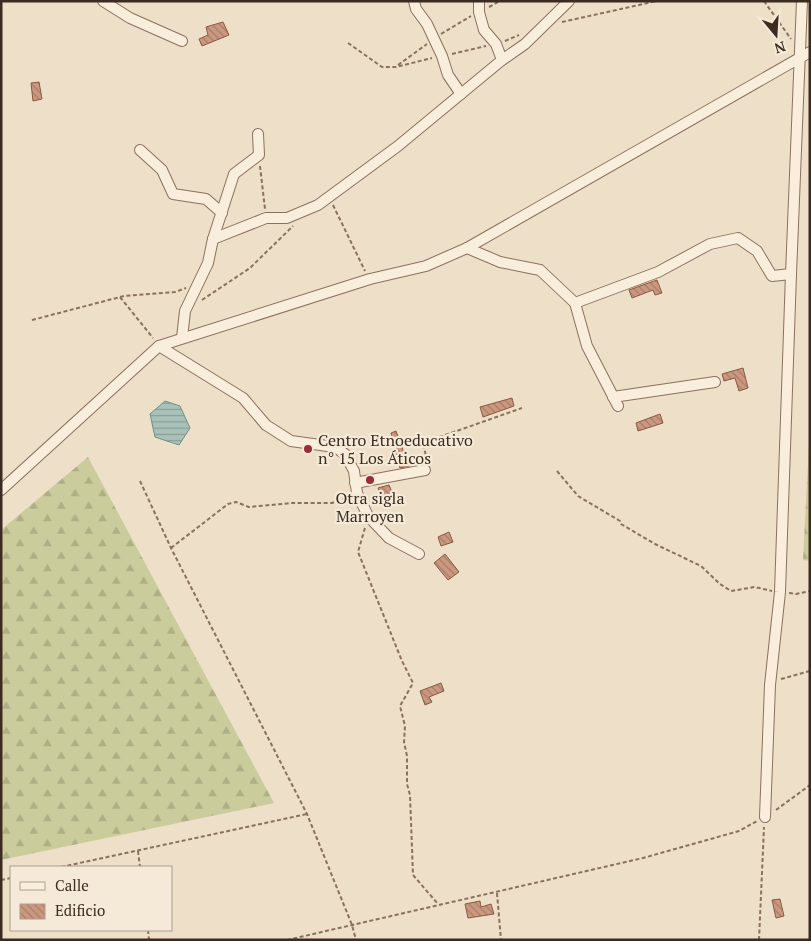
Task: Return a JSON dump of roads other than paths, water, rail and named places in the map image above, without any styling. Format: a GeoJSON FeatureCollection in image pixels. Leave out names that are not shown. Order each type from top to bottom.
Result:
{"type":"FeatureCollection","features":[{"type":"Feature","properties":{"kind":"street"},"geometry":{"type":"LineString","coordinates":[[103,1],[130,18],[182,41]]}},
{"type":"Feature","properties":{"kind":"street"},"geometry":{"type":"LineString","coordinates":[[414,1],[416,9],[427,24],[442,56],[448,75],[461,94]]}},
{"type":"Feature","properties":{"kind":"street"},"geometry":{"type":"LineString","coordinates":[[213,239],[266,218],[288,218],[318,205],[398,146],[502,60],[525,44],[569,1]]}},
{"type":"Feature","properties":{"kind":"street"},"geometry":{"type":"LineString","coordinates":[[765,817],[770,684],[780,592],[802,1]]}},
{"type":"Feature","properties":{"kind":"street"},"geometry":{"type":"LineString","coordinates":[[479,6],[484,30],[496,44],[502,60]]}},
{"type":"Feature","properties":{"kind":"street"},"geometry":{"type":"LineString","coordinates":[[1,490],[159,346],[370,279],[426,266],[467,248],[799,53],[810,52]]}},
{"type":"Feature","properties":{"kind":"street"},"geometry":{"type":"LineString","coordinates":[[182,338],[185,310],[208,263],[213,239],[234,174],[259,155],[258,134]]}},
{"type":"Feature","properties":{"kind":"street"},"geometry":{"type":"LineString","coordinates":[[140,150],[162,170],[173,194],[206,199],[222,213]]}},
{"type":"Feature","properties":{"kind":"street"},"geometry":{"type":"LineString","coordinates":[[575,303],[658,272],[710,244],[738,238],[757,251],[772,276],[791,274]]}},
{"type":"Feature","properties":{"kind":"street"},"geometry":{"type":"LineString","coordinates":[[467,248],[500,262],[540,270],[575,303],[587,346],[618,406]]}},
{"type":"Feature","properties":{"kind":"street"},"geometry":{"type":"LineString","coordinates":[[159,346],[243,398],[266,424],[291,441],[335,447],[345,454],[354,470],[356,488],[368,516],[389,538],[419,554]]}},
{"type":"Feature","properties":{"kind":"street"},"geometry":{"type":"LineString","coordinates":[[613,396],[715,382]]}},
{"type":"Feature","properties":{"kind":"street"},"geometry":{"type":"LineString","coordinates":[[356,488],[425,470]]}},
{"type":"Feature","properties":{"kind":"water"},"geometry":{"type":"Polygon","coordinates":[[[165,401],[180,406],[190,428],[179,445],[155,437],[150,414],[165,401]]]}},
{"type":"Feature","properties":{"kind":"place","name":"Centro Etnoeducativo n° 15 Los Áticos"},"geometry":{"type":"Point","coordinates":[308,449]}},
{"type":"Feature","properties":{"kind":"place","name":"Otra sigla Marroyen"},"geometry":{"type":"Point","coordinates":[370,480]}}]}
